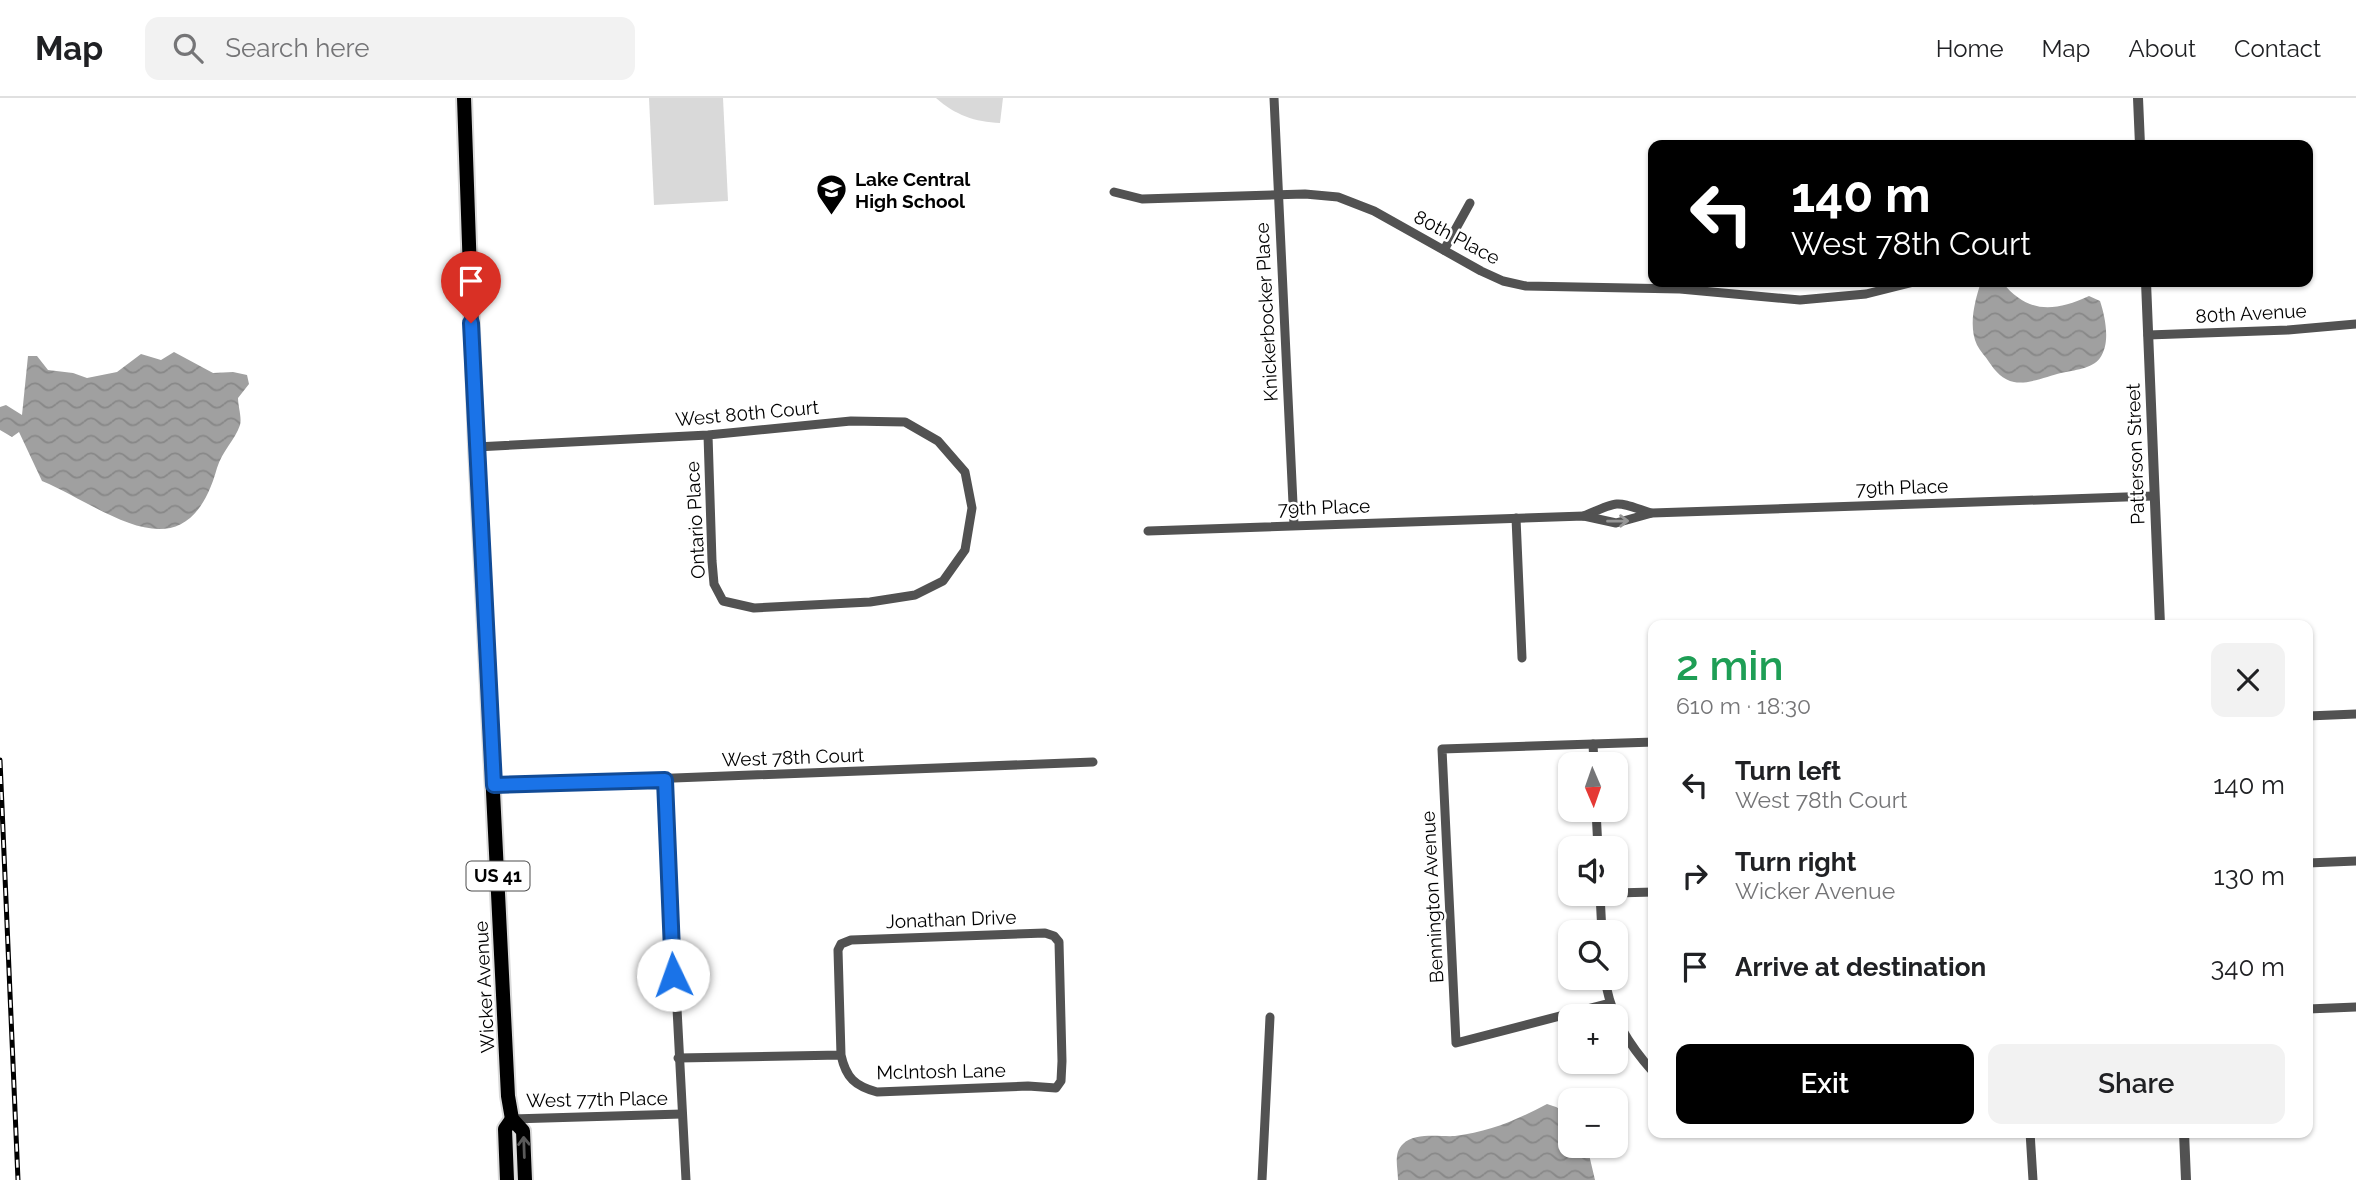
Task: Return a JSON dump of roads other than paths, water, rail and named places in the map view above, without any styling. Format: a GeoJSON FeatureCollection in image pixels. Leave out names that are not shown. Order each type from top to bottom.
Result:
{"type":"FeatureCollection","features":[{"type":"Feature","properties":{"kind":"highway","name":"Wicker Avenue"},"geometry":{"type":"LineString","coordinates":[[464,98],[476,447],[508,1096],[512,1119],[523,1131],[525,1180]]}},
{"type":"Feature","properties":{"kind":"highway","name":"Wicker Avenue"},"geometry":{"type":"LineString","coordinates":[[508,1180],[505,1129],[512,1119]]}},
{"type":"Feature","properties":{"kind":"street","name":"Knickerbocker Place"},"geometry":{"type":"LineString","coordinates":[[1274,98],[1294,525]]}},
{"type":"Feature","properties":{"kind":"street"},"geometry":{"type":"LineString","coordinates":[[2138,98],[2140,140]]}},
{"type":"Feature","properties":{"kind":"street","name":"80th Place"},"geometry":{"type":"LineString","coordinates":[[1114,192],[1142,199],[1278,195],[1338,197],[1374,211],[1503,281],[1526,286],[1680,289],[1800,300],[1836,298],[1879,287]]}},
{"type":"Feature","properties":{"kind":"street"},"geometry":{"type":"LineString","coordinates":[[1444,250],[1470,203]]}},
{"type":"Feature","properties":{"kind":"street","name":"Patterson Street"},"geometry":{"type":"LineString","coordinates":[[2146,287],[2160,620]]}},
{"type":"Feature","properties":{"kind":"street","name":"80th Avenue"},"geometry":{"type":"LineString","coordinates":[[2148,335],[2288,330],[2356,324]]}},
{"type":"Feature","properties":{"kind":"street","name":"West 80th Court"},"geometry":{"type":"LineString","coordinates":[[476,447],[708,435],[851,421],[905,422],[938,441],[965,472],[972,508],[965,550],[943,581],[915,595],[870,602],[754,608],[723,601]]}},
{"type":"Feature","properties":{"kind":"street","name":"Ontario Place"},"geometry":{"type":"LineString","coordinates":[[708,435],[714,584],[723,601]]}},
{"type":"Feature","properties":{"kind":"street","name":"79th Place"},"geometry":{"type":"LineString","coordinates":[[1148,531],[1584,516],[1616,523],[1652,513],[2154,496]]}},
{"type":"Feature","properties":{"kind":"street","name":"79th Place"},"geometry":{"type":"LineString","coordinates":[[1584,516],[1613,503],[1625,503],[1652,513]]}},
{"type":"Feature","properties":{"kind":"street"},"geometry":{"type":"LineString","coordinates":[[1516,518],[1522,658]]}},
{"type":"Feature","properties":{"kind":"street"},"geometry":{"type":"LineString","coordinates":[[2313,716],[2356,714]]}},
{"type":"Feature","properties":{"kind":"street"},"geometry":{"type":"LineString","coordinates":[[1593,752],[1592,744],[1648,742]]}},
{"type":"Feature","properties":{"kind":"street","name":"Bennington Avenue"},"geometry":{"type":"LineString","coordinates":[[1592,744],[1442,749],[1456,1043],[1609,1003]]}},
{"type":"Feature","properties":{"kind":"street","name":"West 78th Court"},"geometry":{"type":"LineString","coordinates":[[494,785],[1093,762]]}},
{"type":"Feature","properties":{"kind":"street"},"geometry":{"type":"LineString","coordinates":[[665,780],[686,1180]]}},
{"type":"Feature","properties":{"kind":"street"},"geometry":{"type":"LineString","coordinates":[[2313,863],[2356,861]]}},
{"type":"Feature","properties":{"kind":"street"},"geometry":{"type":"LineString","coordinates":[[1628,893],[1648,892]]}},
{"type":"Feature","properties":{"kind":"street","name":"Jonathan Drive"},"geometry":{"type":"LineString","coordinates":[[841,1055],[838,950],[841,944],[850,940],[1045,933],[1054,936],[1059,942],[1062,1061],[1061,1081],[1056,1088]]}},
{"type":"Feature","properties":{"kind":"street"},"geometry":{"type":"LineString","coordinates":[[1607,990],[1609,1003],[1629,1044],[1648,1066]]}},
{"type":"Feature","properties":{"kind":"street"},"geometry":{"type":"LineString","coordinates":[[2313,1009],[2356,1007]]}},
{"type":"Feature","properties":{"kind":"street"},"geometry":{"type":"LineString","coordinates":[[1262,1180],[1270,1017]]}},
{"type":"Feature","properties":{"kind":"street"},"geometry":{"type":"LineString","coordinates":[[678,1058],[841,1055]]}},
{"type":"Feature","properties":{"kind":"street","name":"Mclntosh Lane"},"geometry":{"type":"LineString","coordinates":[[841,1055],[844,1068],[852,1082],[877,1092],[1028,1086],[1056,1088]]}},
{"type":"Feature","properties":{"kind":"street","name":"West 77th Place"},"geometry":{"type":"LineString","coordinates":[[512,1119],[682,1114]]}},
{"type":"Feature","properties":{"kind":"street"},"geometry":{"type":"LineString","coordinates":[[2030,1138],[2033,1180]]}},
{"type":"Feature","properties":{"kind":"street"},"geometry":{"type":"LineString","coordinates":[[2184,1138],[2186,1180]]}},
{"type":"Feature","properties":{"kind":"water"},"geometry":{"type":"Polygon","coordinates":[[[1980,287],[2007,287],[2032,305],[2053,307],[2089,296],[2100,301],[2106,337],[2103,352],[2097,362],[2088,367],[2031,381],[2010,381],[1994,369],[1974,338],[1973,313],[1980,287]]]}},
{"type":"Feature","properties":{"kind":"water"},"geometry":{"type":"Polygon","coordinates":[[[174,352],[213,373],[233,372],[247,375],[249,384],[238,398],[241,419],[238,430],[219,462],[203,502],[186,521],[165,529],[143,527],[93,507],[42,481],[19,432],[12,437],[0,430],[0,407],[6,405],[22,415],[28,356],[37,356],[48,370],[87,378],[117,372],[141,354],[161,360],[174,352]]]}},
{"type":"Feature","properties":{"kind":"water"},"geometry":{"type":"Polygon","coordinates":[[[1547,1104],[1558,1108],[1558,1158],[1590,1158],[1595,1180],[1398,1180],[1398,1152],[1408,1140],[1421,1136],[1455,1136],[1480,1132],[1547,1104]]]}},
{"type":"Feature","properties":{"kind":"railway"},"geometry":{"type":"LineString","coordinates":[[0,760],[18,1180]]}},
{"type":"Feature","properties":{"kind":"place","name":"Lake Central High School"},"geometry":{"type":"Point","coordinates":[832,217]}}]}
